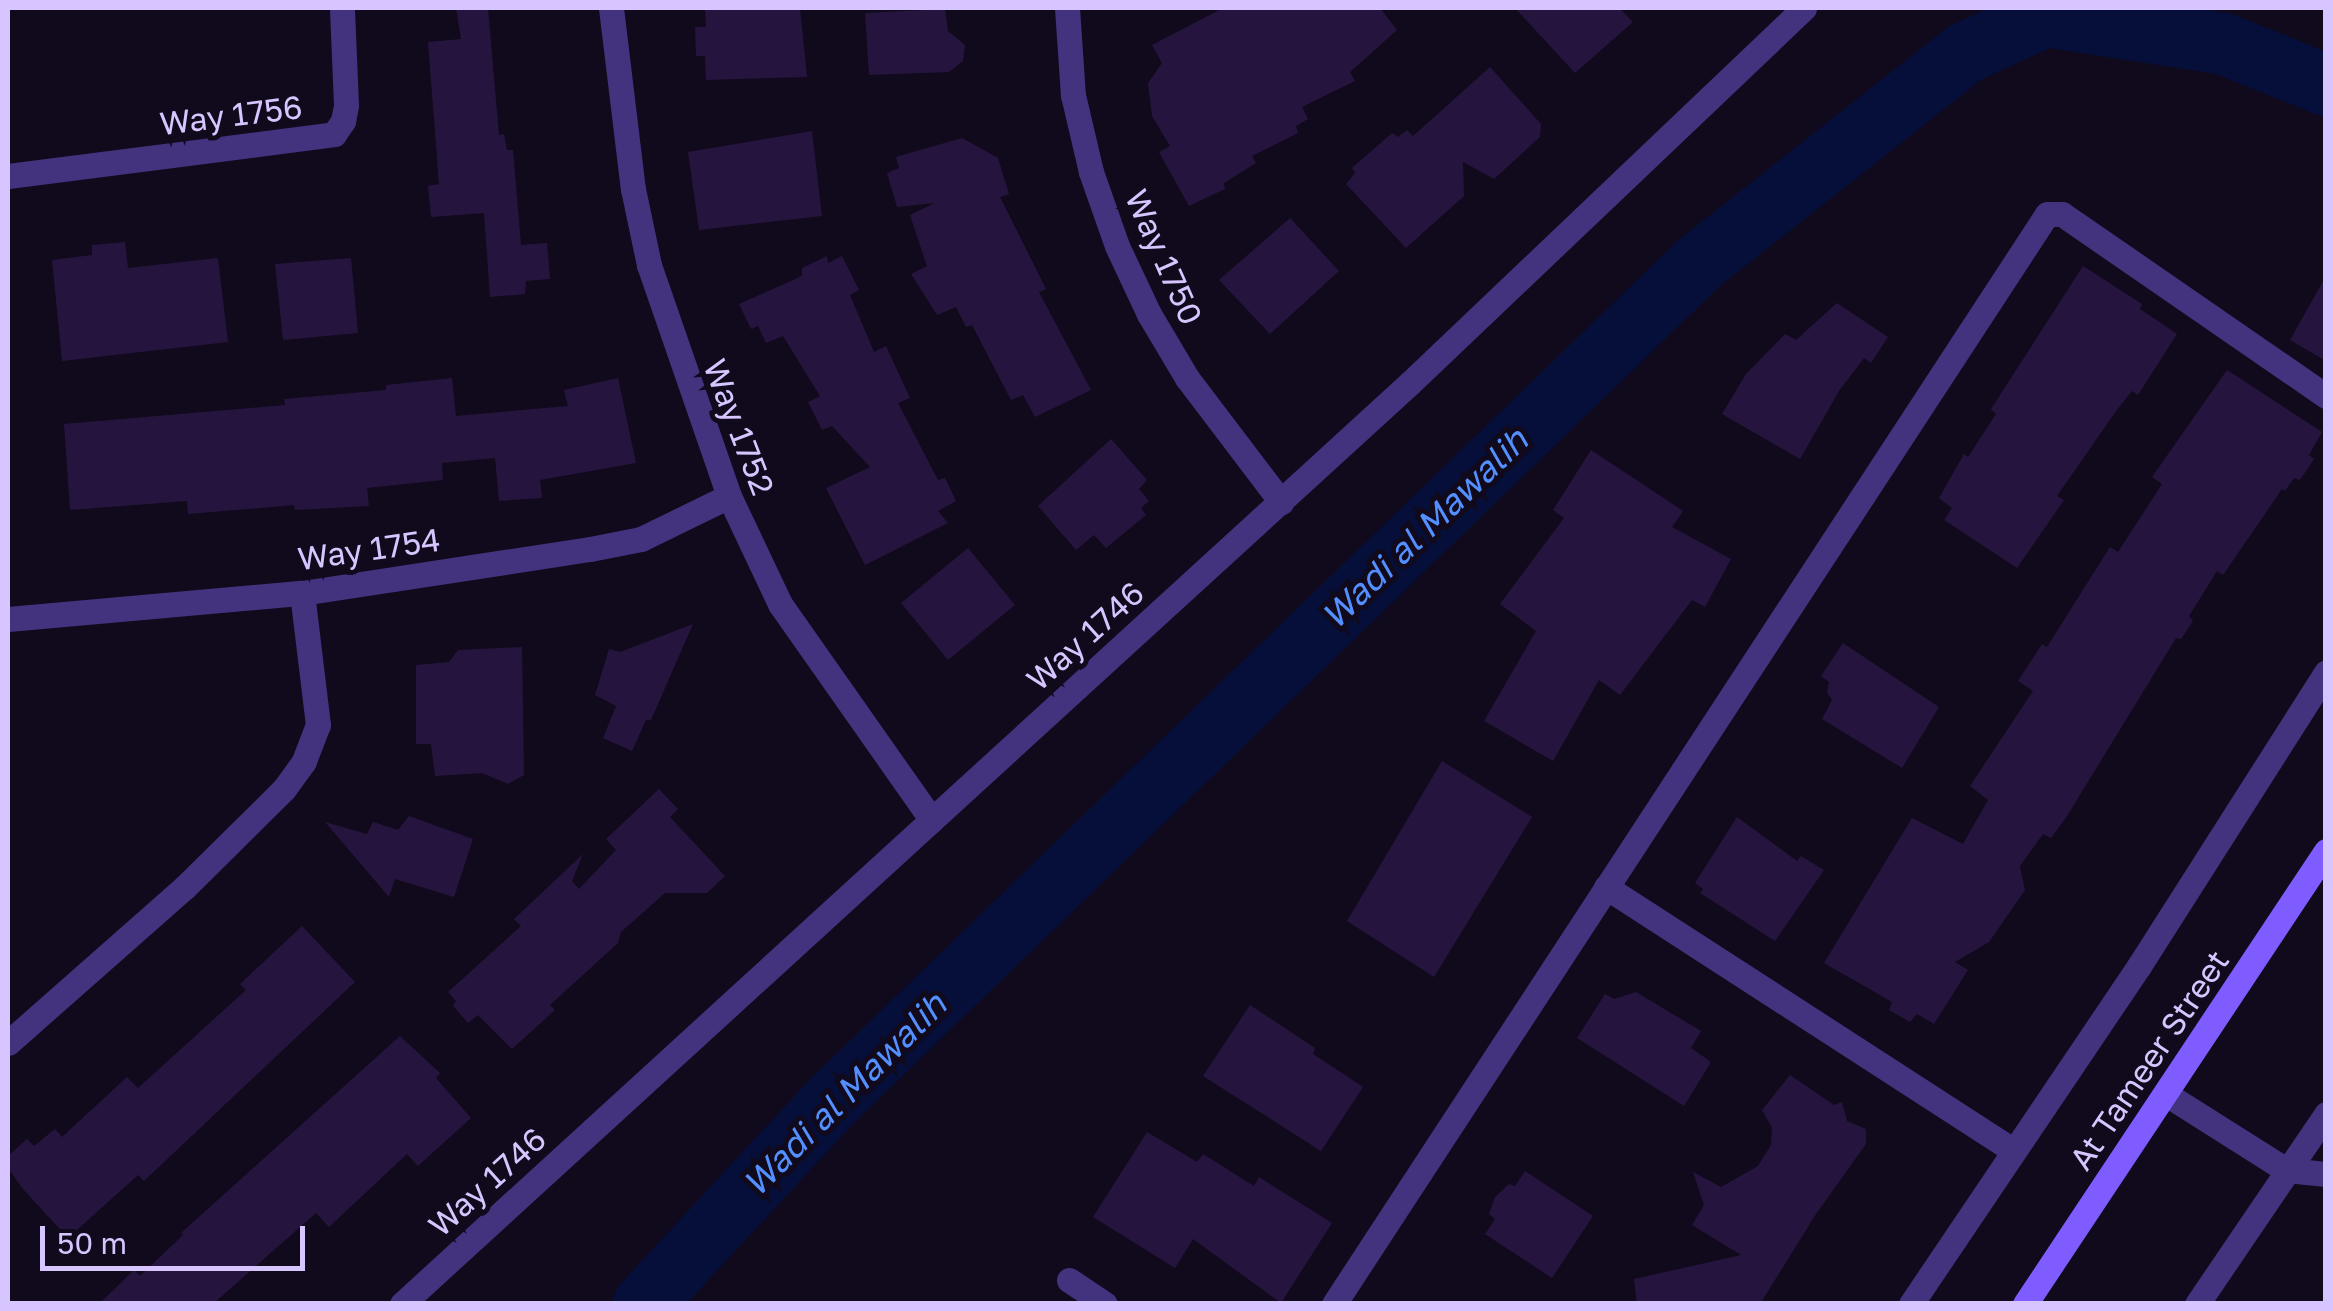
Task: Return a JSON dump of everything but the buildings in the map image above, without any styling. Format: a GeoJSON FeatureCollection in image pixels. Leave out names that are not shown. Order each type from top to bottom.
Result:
{"type":"FeatureCollection","features":[{"type":"Feature","properties":{"kind":"main road","name":"At Tameer Street"},"geometry":{"type":"LineString","coordinates":[[2025,1304],[2326,851]]}},
{"type":"Feature","properties":{"kind":"street","name":"Way 1756"},"geometry":{"type":"LineString","coordinates":[[8,176],[334,134],[343,121],[346,105],[342,8]]}},
{"type":"Feature","properties":{"kind":"street","name":"Way 1752"},"geometry":{"type":"LineString","coordinates":[[611,8],[633,188],[649,265],[674,350],[729,496],[780,604],[932,820]]}},
{"type":"Feature","properties":{"kind":"street","name":"Way 1750"},"geometry":{"type":"LineString","coordinates":[[1068,8],[1073,95],[1091,172],[1117,246],[1148,314],[1187,378],[1281,502]]}},
{"type":"Feature","properties":{"kind":"street","name":"Way 1746"},"geometry":{"type":"LineString","coordinates":[[402,1304],[1281,502],[1804,8]]}},
{"type":"Feature","properties":{"kind":"street"},"geometry":{"type":"LineString","coordinates":[[1334,1304],[2048,214],[2062,214],[2326,396]]}},
{"type":"Feature","properties":{"kind":"street","name":"Way 1754"},"geometry":{"type":"LineString","coordinates":[[8,619],[302,593],[641,539],[729,496]]}},
{"type":"Feature","properties":{"kind":"street"},"geometry":{"type":"LineString","coordinates":[[8,1042],[184,887],[284,790],[304,761],[318,725],[302,593]]}},
{"type":"Feature","properties":{"kind":"street"},"geometry":{"type":"LineString","coordinates":[[1911,1304],[2138,966],[2326,672]]}},
{"type":"Feature","properties":{"kind":"street"},"geometry":{"type":"LineString","coordinates":[[1606,887],[2014,1151]]}},
{"type":"Feature","properties":{"kind":"street"},"geometry":{"type":"LineString","coordinates":[[2166,1094],[2286,1170],[2326,1174]]}},
{"type":"Feature","properties":{"kind":"street"},"geometry":{"type":"LineString","coordinates":[[2198,1304],[2326,1114]]}},
{"type":"Feature","properties":{"kind":"street"},"geometry":{"type":"LineString","coordinates":[[1069,1280],[1105,1304]]}},
{"type":"Feature","properties":{"kind":"waterway","name":"Wadi al Mawalih"},"geometry":{"type":"LineString","coordinates":[[644,1304],[832,1101],[1698,264],[1965,53],[2046,16],[2224,44],[2326,85]]}}]}
